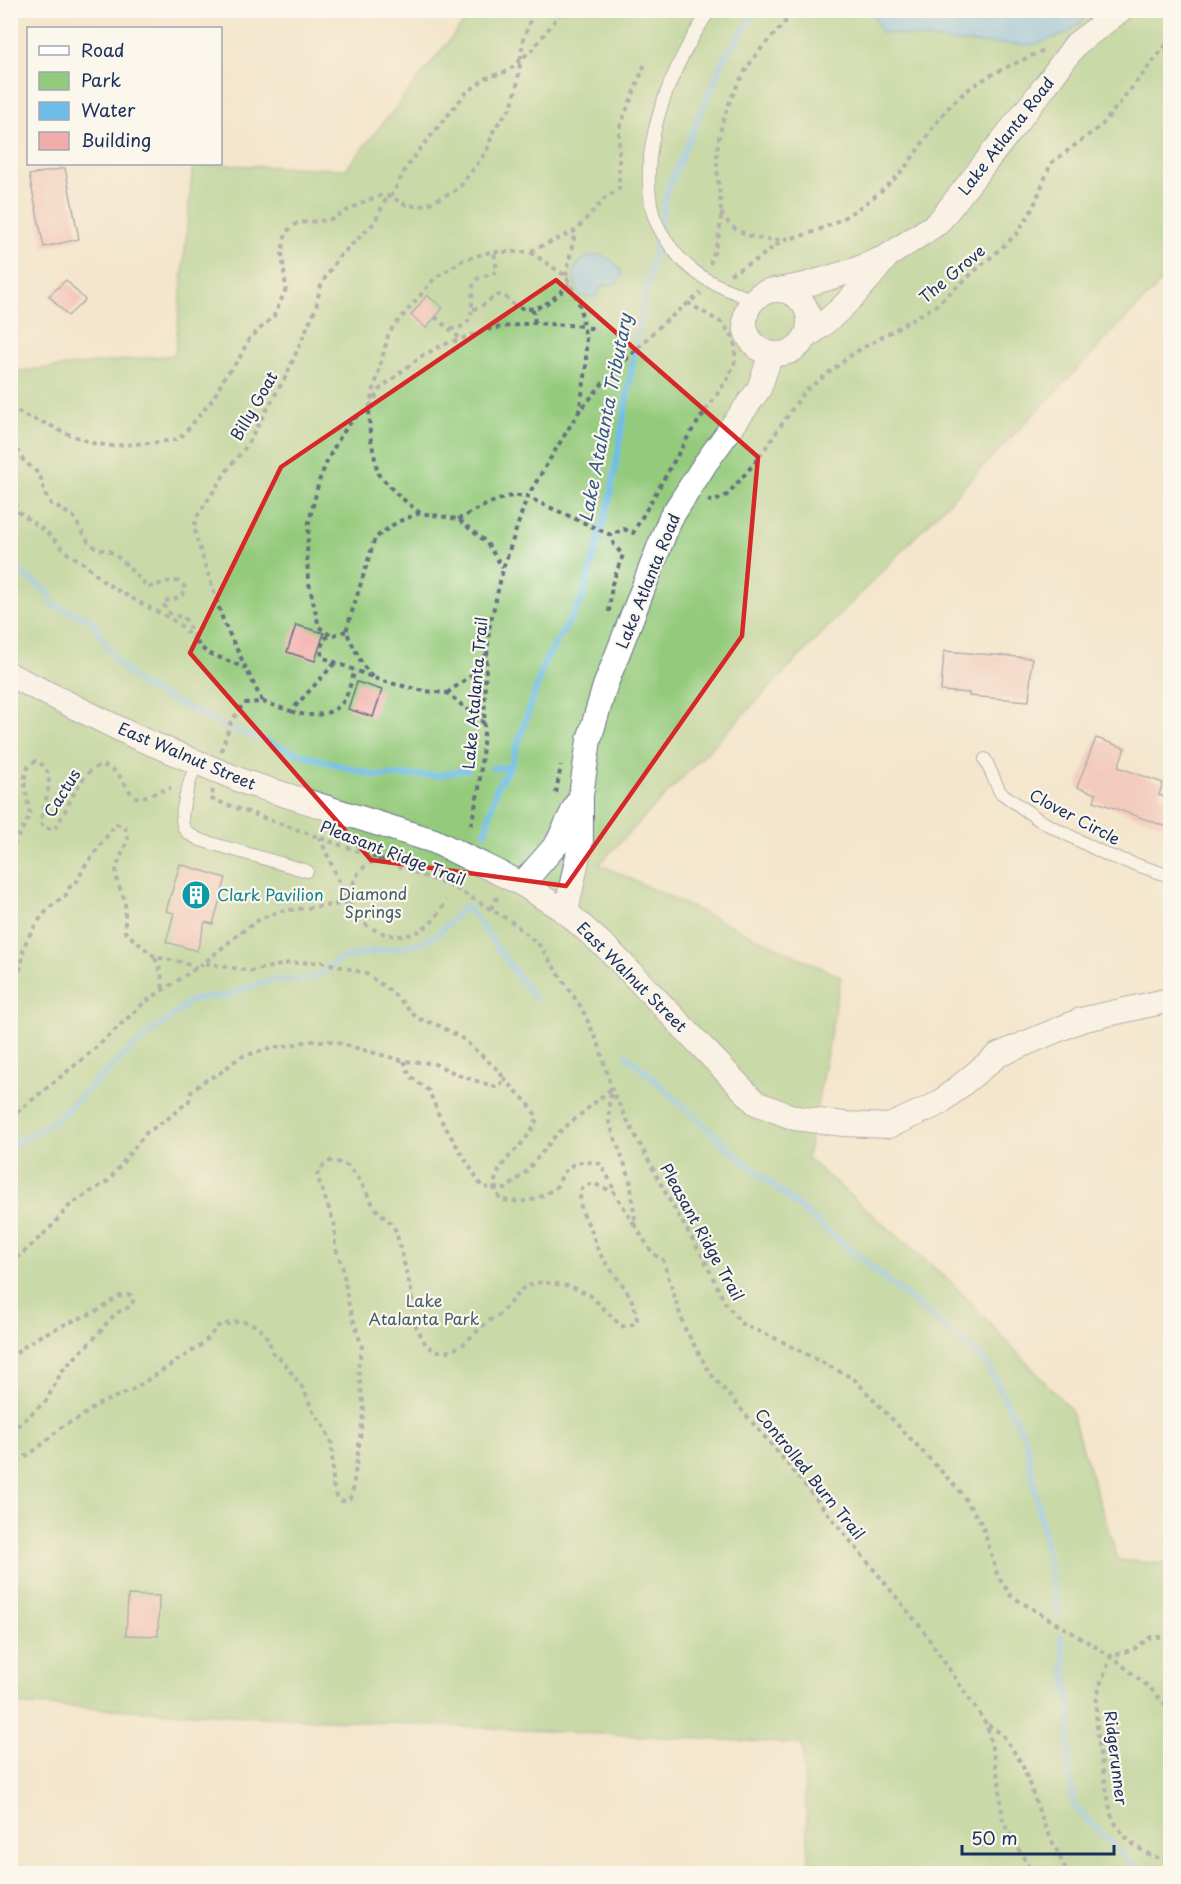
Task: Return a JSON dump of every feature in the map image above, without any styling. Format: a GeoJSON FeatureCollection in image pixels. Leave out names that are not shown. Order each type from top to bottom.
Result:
{"type":"FeatureCollection","features":[{"type":"Feature","properties":{"kind":"street","name":"Lake Atlanta Road"},"geometry":{"type":"LineString","coordinates":[[778,290],[805,285],[852,271],[886,257],[938,223],[1076,44],[1121,10]]}},
{"type":"Feature","properties":{"kind":"street","name":"Lake Atlanta Road"},"geometry":{"type":"LineString","coordinates":[[807,336],[825,323],[863,287],[886,257]]}},
{"type":"Feature","properties":{"kind":"street"},"geometry":{"type":"LineString","coordinates":[[778,290],[798,297],[805,305],[810,326],[807,336],[792,351],[771,354],[761,350],[747,334],[746,314],[754,301],[768,292],[778,290]]}},
{"type":"Feature","properties":{"kind":"street","name":"Lake Atlanta Road"},"geometry":{"type":"LineString","coordinates":[[566,912],[581,841],[581,795],[589,740],[605,686],[670,519],[705,464],[759,389],[771,354]]}},
{"type":"Feature","properties":{"kind":"street","name":"East Walnut Street"},"geometry":{"type":"LineString","coordinates":[[10,675],[136,737],[193,773],[248,783],[434,841],[522,884],[566,912],[610,951],[756,1102],[795,1118],[844,1124],[889,1126],[938,1104],[998,1055],[1081,1020],[1170,1000]]}},
{"type":"Feature","properties":{"kind":"street","name":"Lake Atlanta Road"},"geometry":{"type":"LineString","coordinates":[[522,884],[557,844],[581,795]]}},
{"type":"Feature","properties":{"kind":"lane"},"geometry":{"type":"LineString","coordinates":[[710,10],[682,57],[666,93],[655,130],[649,186],[652,212],[673,249],[689,268],[715,284],[754,301]]}},
{"type":"Feature","properties":{"kind":"lane","name":"Clover Circle"},"geometry":{"type":"LineString","coordinates":[[985,759],[1000,792],[1039,820],[1107,855],[1170,876]]}},
{"type":"Feature","properties":{"kind":"lane"},"geometry":{"type":"LineString","coordinates":[[193,773],[182,817],[184,828],[190,834],[200,840],[306,871]]}},
{"type":"Feature","properties":{"kind":"path"},"geometry":{"type":"LineString","coordinates":[[10,406],[24,416],[58,430],[92,443],[112,447],[167,441],[183,435],[213,399],[249,339],[274,316],[286,289],[282,253],[286,232],[297,223],[329,220],[379,196],[390,196],[406,205],[415,206],[426,205],[458,189],[487,151],[494,129],[511,107],[517,87],[523,40],[534,10]]}},
{"type":"Feature","properties":{"kind":"path","name":"Billy Goat"},"geometry":{"type":"LineString","coordinates":[[263,702],[224,623],[194,527],[198,515],[207,498],[245,448],[286,376],[316,307],[320,288],[339,257],[374,223],[420,149],[466,93],[486,78],[508,71],[540,41],[563,10]]}},
{"type":"Feature","properties":{"kind":"path"},"geometry":{"type":"LineString","coordinates":[[710,266],[716,249],[721,213],[716,176],[723,119],[734,93],[759,51],[794,10]]}},
{"type":"Feature","properties":{"kind":"path","name":"The Grove"},"geometry":{"type":"LineString","coordinates":[[687,493],[713,502],[727,495],[758,459],[804,392],[854,353],[934,308],[1016,235],[1033,208],[1051,163],[1102,125],[1170,40]]}},
{"type":"Feature","properties":{"kind":"path"},"geometry":{"type":"LineString","coordinates":[[721,213],[733,227],[759,238],[782,241],[800,237],[838,221],[900,174],[934,125],[955,100],[992,75],[1047,48]]}},
{"type":"Feature","properties":{"kind":"path"},"geometry":{"type":"LineString","coordinates":[[503,569],[486,542],[458,519],[420,513],[378,474],[370,435],[369,408],[389,332],[435,278],[463,260],[494,252],[530,252],[575,231],[605,198],[620,189],[619,129],[645,64]]}},
{"type":"Feature","properties":{"kind":"path"},"geometry":{"type":"LineString","coordinates":[[575,231],[567,276],[579,302],[586,327],[586,371],[579,398],[578,413]]}},
{"type":"Feature","properties":{"kind":"path"},"geometry":{"type":"LineString","coordinates":[[727,275],[756,260],[782,241]]}},
{"type":"Feature","properties":{"kind":"path"},"geometry":{"type":"LineString","coordinates":[[450,329],[457,329],[466,324],[474,309],[474,282],[480,277],[497,271],[494,252]]}},
{"type":"Feature","properties":{"kind":"path"},"geometry":{"type":"LineString","coordinates":[[530,252],[567,276]]}},
{"type":"Feature","properties":{"kind":"path"},"geometry":{"type":"LineString","coordinates":[[474,309],[483,306],[494,296],[502,295],[519,307],[533,309],[548,303],[570,283]]}},
{"type":"Feature","properties":{"kind":"path"},"geometry":{"type":"LineString","coordinates":[[688,303],[697,290]]}},
{"type":"Feature","properties":{"kind":"path"},"geometry":{"type":"LineString","coordinates":[[688,303],[704,292]]}},
{"type":"Feature","properties":{"kind":"path"},"geometry":{"type":"LineString","coordinates":[[458,519],[500,500],[518,495],[611,535],[624,529],[633,533],[671,464],[729,377],[735,361],[735,346],[731,334],[722,323],[688,303]]}},
{"type":"Feature","properties":{"kind":"path","name":"Lake Atalanta Trail"},"geometry":{"type":"LineString","coordinates":[[471,825],[479,789],[489,629],[503,569],[527,497],[578,413],[607,378],[662,324],[688,303]]}},
{"type":"Feature","properties":{"kind":"path"},"geometry":{"type":"LineString","coordinates":[[533,309],[535,323]]}},
{"type":"Feature","properties":{"kind":"path"},"geometry":{"type":"LineString","coordinates":[[435,317],[460,338]]}},
{"type":"Feature","properties":{"kind":"path"},"geometry":{"type":"LineString","coordinates":[[330,635],[319,627],[308,579],[306,553],[310,513],[322,471],[340,437],[353,419],[369,408],[381,388],[420,357],[460,338],[489,329],[535,323],[597,328]]}},
{"type":"Feature","properties":{"kind":"path"},"geometry":{"type":"LineString","coordinates":[[10,444],[40,475],[45,494],[51,504],[73,516],[89,543],[119,558],[148,586],[171,580],[179,580],[183,584],[186,589],[184,594],[163,602],[163,606],[166,611],[175,616],[184,617],[199,646]]}},
{"type":"Feature","properties":{"kind":"path"},"geometry":{"type":"LineString","coordinates":[[10,495],[19,512],[103,581],[180,625],[208,653],[241,665],[248,670]]}},
{"type":"Feature","properties":{"kind":"path"},"geometry":{"type":"LineString","coordinates":[[372,677],[362,664],[346,631],[375,538],[397,522],[420,513]]}},
{"type":"Feature","properties":{"kind":"path"},"geometry":{"type":"LineString","coordinates":[[346,631],[325,638],[320,651],[322,657],[372,677],[424,691],[447,693],[484,723]]}},
{"type":"Feature","properties":{"kind":"path"},"geometry":{"type":"LineString","coordinates":[[447,693],[476,672],[488,651]]}},
{"type":"Feature","properties":{"kind":"path"},"geometry":{"type":"LineString","coordinates":[[291,711],[335,663]]}},
{"type":"Feature","properties":{"kind":"path"},"geometry":{"type":"LineString","coordinates":[[221,746],[231,722],[244,703],[263,702],[303,716],[324,714],[336,708],[344,700],[355,670]]}},
{"type":"Feature","properties":{"kind":"path","name":"Cactus"},"geometry":{"type":"LineString","coordinates":[[10,854],[30,814],[24,780],[28,766],[36,761],[44,765],[49,774],[41,823],[44,828],[54,829],[83,778],[99,766],[109,767],[119,774],[135,797],[141,798],[193,773]]}},
{"type":"Feature","properties":{"kind":"path","name":"Pleasant Ridge Trail"},"geometry":{"type":"LineString","coordinates":[[212,793],[211,799],[455,888],[512,922],[538,945],[581,1007],[599,1045],[612,1091],[671,1203],[703,1257],[725,1303],[742,1324],[779,1340],[854,1379],[958,1489],[982,1524],[997,1574],[1011,1596],[1111,1656],[1150,1688],[1170,1710]]}},
{"type":"Feature","properties":{"kind":"path"},"geometry":{"type":"LineString","coordinates":[[10,986],[12,979],[19,971],[25,945],[40,919],[55,901],[65,897],[69,888],[78,880],[84,867],[116,824],[125,827],[128,838],[116,868],[117,880],[125,901],[125,932],[155,957],[161,972],[163,991]]}},
{"type":"Feature","properties":{"kind":"path"},"geometry":{"type":"LineString","coordinates":[[319,837],[358,919],[378,931],[391,935],[422,931],[433,922],[446,900]]}},
{"type":"Feature","properties":{"kind":"path"},"geometry":{"type":"LineString","coordinates":[[350,903],[353,884],[360,870],[368,863],[380,859]]}},
{"type":"Feature","properties":{"kind":"path"},"geometry":{"type":"LineString","coordinates":[[491,909],[495,901]]}},
{"type":"Feature","properties":{"kind":"path"},"geometry":{"type":"LineString","coordinates":[[10,1118],[90,1053],[145,1002],[204,963],[260,919],[280,911],[350,903]]}},
{"type":"Feature","properties":{"kind":"path"},"geometry":{"type":"LineString","coordinates":[[155,957],[197,968]]}},
{"type":"Feature","properties":{"kind":"path"},"geometry":{"type":"LineString","coordinates":[[204,963],[251,971],[290,963],[322,962],[365,973],[392,992],[417,1017],[440,1026],[463,1039],[497,1069],[510,1086],[532,1107],[537,1118],[529,1137],[499,1170],[494,1188]]}},
{"type":"Feature","properties":{"kind":"path"},"geometry":{"type":"LineString","coordinates":[[10,1265],[50,1228],[71,1204],[108,1181],[146,1133],[189,1101],[191,1092],[240,1057],[274,1047],[308,1041],[331,1041],[404,1061],[434,1063],[461,1076],[496,1087],[501,1085],[503,1077]]}},
{"type":"Feature","properties":{"kind":"path"},"geometry":{"type":"LineString","coordinates":[[404,1061],[410,1076],[429,1091],[441,1120],[482,1186],[506,1190],[526,1172],[557,1134],[612,1091]]}},
{"type":"Feature","properties":{"kind":"path","name":"Controlled Burn Trail"},"geometry":{"type":"LineString","coordinates":[[612,1091],[609,1099],[609,1122],[630,1179],[636,1227]]}},
{"type":"Feature","properties":{"kind":"path"},"geometry":{"type":"LineString","coordinates":[[10,1467],[38,1448],[65,1424],[75,1421],[99,1404],[132,1390],[203,1344],[218,1326],[240,1321],[251,1323],[260,1329],[269,1340],[272,1352],[282,1360],[304,1390],[314,1414],[322,1422],[332,1444],[333,1485],[336,1495],[342,1501],[347,1501],[352,1496],[364,1409],[358,1368],[362,1347],[348,1302],[343,1269],[335,1246],[335,1226],[317,1175],[320,1169],[332,1160],[348,1166],[359,1179],[375,1208],[391,1223],[396,1231],[411,1290],[416,1326],[426,1345],[436,1351],[450,1351],[461,1346],[487,1322],[498,1316],[522,1289],[543,1282],[570,1286],[582,1291],[606,1309],[621,1326],[628,1327],[633,1324],[637,1320],[627,1288],[598,1250],[590,1228],[582,1215],[580,1196],[582,1188],[586,1185],[592,1183],[614,1192]]}},
{"type":"Feature","properties":{"kind":"path","name":"Controlled Burn Trail"},"geometry":{"type":"LineString","coordinates":[[494,1188],[501,1200],[534,1201],[556,1188],[568,1169],[577,1162],[587,1161],[600,1164],[614,1192],[652,1253],[663,1260],[684,1328],[710,1373],[920,1626],[987,1725],[999,1781],[1003,1822],[1033,1874]]}},
{"type":"Feature","properties":{"kind":"path"},"geometry":{"type":"LineString","coordinates":[[10,1360],[33,1341],[100,1309],[119,1296],[131,1295],[130,1306],[118,1312],[108,1321],[62,1371],[46,1401],[10,1432]]}},
{"type":"Feature","properties":{"kind":"path"},"geometry":{"type":"LineString","coordinates":[[1111,1656],[1134,1649],[1151,1637],[1170,1637]]}},
{"type":"Feature","properties":{"kind":"path","name":"Ridgerunner"},"geometry":{"type":"LineString","coordinates":[[1111,1656],[1097,1701],[1101,1754],[1111,1814],[1122,1834],[1139,1848],[1170,1861]]}},
{"type":"Feature","properties":{"kind":"path","name":"Controlled Burn Trail"},"geometry":{"type":"LineString","coordinates":[[987,1725],[1002,1734],[1022,1764],[1043,1822],[1068,1874]]}},
{"type":"Feature","properties":{"kind":"highlighted area"},"geometry":{"type":"Polygon","coordinates":[[[556,280],[758,457],[742,636],[566,886],[371,860],[190,653],[281,467],[556,280]]]}},
{"type":"Feature","properties":{"kind":"green space","name":"Lake Atalanta Park"},"geometry":{"type":"Polygon","coordinates":[[[473,11],[1170,11],[1170,273],[599,864],[841,977],[807,1158],[952,1283],[1070,1409],[1118,1560],[1170,1564],[1170,1873],[810,1873],[802,1744],[11,1704],[10,372],[175,355],[193,165],[346,169],[473,11]]]}},
{"type":"Feature","properties":{"kind":"water"},"geometry":{"type":"Polygon","coordinates":[[[872,11],[1092,11],[1068,33],[1033,45],[952,42],[881,32],[872,11]]]}},
{"type":"Feature","properties":{"kind":"water"},"geometry":{"type":"Polygon","coordinates":[[[594,255],[604,256],[612,261],[619,267],[622,276],[617,283],[602,286],[596,297],[580,297],[574,272],[580,262],[594,255]]]}},
{"type":"Feature","properties":{"kind":"building"},"geometry":{"type":"Polygon","coordinates":[[[65,168],[79,239],[44,247],[29,175],[65,168]]]}},
{"type":"Feature","properties":{"kind":"building"},"geometry":{"type":"Polygon","coordinates":[[[66,280],[85,300],[68,316],[49,296],[66,280]]]}},
{"type":"Feature","properties":{"kind":"building"},"geometry":{"type":"Polygon","coordinates":[[[427,295],[443,308],[426,328],[411,315],[427,295]]]}},
{"type":"Feature","properties":{"kind":"building"},"geometry":{"type":"Polygon","coordinates":[[[296,625],[324,633],[315,661],[287,652],[296,625]]]}},
{"type":"Feature","properties":{"kind":"building"},"geometry":{"type":"Polygon","coordinates":[[[944,651],[1032,658],[1029,701],[969,696],[969,693],[941,691],[944,651]]]}},
{"type":"Feature","properties":{"kind":"building"},"geometry":{"type":"Polygon","coordinates":[[[357,682],[382,690],[373,717],[348,709],[357,682]]]}},
{"type":"Feature","properties":{"kind":"building"},"geometry":{"type":"Polygon","coordinates":[[[1096,738],[1125,748],[1118,767],[1163,783],[1159,795],[1170,799],[1170,828],[1094,801],[1096,794],[1077,787],[1096,738]]]}},
{"type":"Feature","properties":{"kind":"building","name":"Clark Pavilion"},"geometry":{"type":"Polygon","coordinates":[[[180,864],[226,878],[213,924],[205,922],[197,951],[166,942],[174,913],[166,911],[180,864]]]}},
{"type":"Feature","properties":{"kind":"building"},"geometry":{"type":"Polygon","coordinates":[[[128,1595],[159,1596],[158,1636],[126,1635],[128,1595]]]}},
{"type":"Feature","properties":{"kind":"waterway","name":"Lake Atalanta Tributary"},"geometry":{"type":"LineString","coordinates":[[485,832],[497,787],[510,767],[545,661],[582,600],[610,498],[641,315],[667,191],[724,58],[757,10]]}},
{"type":"Feature","properties":{"kind":"waterway"},"geometry":{"type":"LineString","coordinates":[[10,566],[48,591],[51,604],[90,619],[117,662],[139,684],[225,726],[297,753],[377,776],[441,775],[468,769]]}},
{"type":"Feature","properties":{"kind":"waterway"},"geometry":{"type":"LineString","coordinates":[[492,768],[510,767]]}},
{"type":"Feature","properties":{"kind":"waterway","name":"Lake Atalanta Tributary"},"geometry":{"type":"LineString","coordinates":[[10,1146],[55,1121],[124,1055],[193,999],[226,996],[267,981],[313,978],[339,960],[416,944],[437,935],[466,905],[535,999]]}},
{"type":"Feature","properties":{"kind":"waterway"},"geometry":{"type":"LineString","coordinates":[[627,1055],[741,1159],[986,1362],[1026,1440],[1058,1613]]}},
{"type":"Feature","properties":{"kind":"waterway"},"geometry":{"type":"LineString","coordinates":[[1061,1637],[1071,1716],[1068,1767],[1074,1806],[1142,1874]]}},
{"type":"Feature","properties":{"kind":"place","name":"Clark Pavilion"},"geometry":{"type":"Point","coordinates":[196,895]}},
{"type":"Feature","properties":{"kind":"park label","name":"Diamond Springs"},"geometry":{"type":"Point","coordinates":[373,903]}}]}
